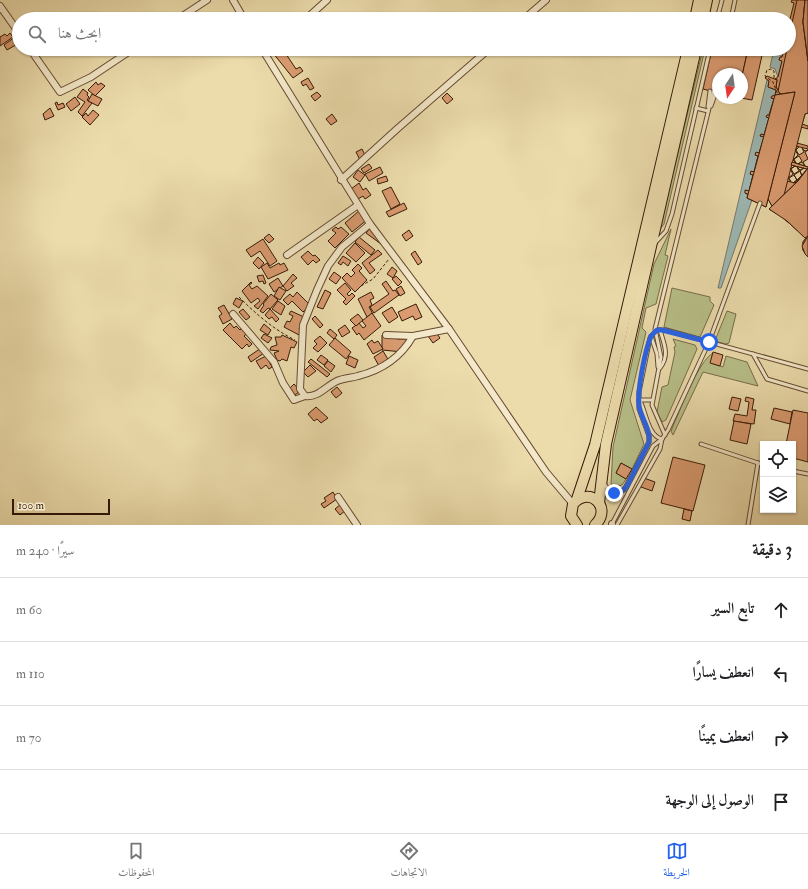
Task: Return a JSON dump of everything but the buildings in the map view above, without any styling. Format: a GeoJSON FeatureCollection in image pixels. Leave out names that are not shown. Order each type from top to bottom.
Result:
{"type":"FeatureCollection","features":[{"type":"Feature","properties":{"kind":"highway"},"geometry":{"type":"LineString","coordinates":[[696,12],[699,0]]}},
{"type":"Feature","properties":{"kind":"highway"},"geometry":{"type":"LineString","coordinates":[[704,12],[707,0]]}},
{"type":"Feature","properties":{"kind":"highway"},"geometry":{"type":"LineString","coordinates":[[574,524],[570,509],[575,502],[595,444],[686,56]]}},
{"type":"Feature","properties":{"kind":"highway"},"geometry":{"type":"LineString","coordinates":[[598,522],[602,513],[599,503],[606,444],[649,248],[694,56]]}},
{"type":"Feature","properties":{"kind":"highway"},"geometry":{"type":"LineString","coordinates":[[575,502],[589,497],[599,503]]}},
{"type":"Feature","properties":{"kind":"street"},"geometry":{"type":"LineString","coordinates":[[189,12],[207,0]]}},
{"type":"Feature","properties":{"kind":"street"},"geometry":{"type":"LineString","coordinates":[[233,0],[240,12]]}},
{"type":"Feature","properties":{"kind":"street"},"geometry":{"type":"LineString","coordinates":[[314,12],[327,0]]}},
{"type":"Feature","properties":{"kind":"street"},"geometry":{"type":"LineString","coordinates":[[532,12],[546,0]]}},
{"type":"Feature","properties":{"kind":"street"},"geometry":{"type":"LineString","coordinates":[[0,6],[12,23]]}},
{"type":"Feature","properties":{"kind":"street"},"geometry":{"type":"LineString","coordinates":[[35,56],[60,92],[91,77],[122,56]]}},
{"type":"Feature","properties":{"kind":"street"},"geometry":{"type":"LineString","coordinates":[[266,56],[370,224],[449,329],[546,472],[575,502]]}},
{"type":"Feature","properties":{"kind":"street"},"geometry":{"type":"LineString","coordinates":[[342,180],[397,129],[482,56]]}},
{"type":"Feature","properties":{"kind":"street"},"geometry":{"type":"LineString","coordinates":[[287,255],[358,205]]}},
{"type":"Feature","properties":{"kind":"street"},"geometry":{"type":"LineString","coordinates":[[305,396],[300,389],[303,325],[328,266],[342,247],[370,224]]}},
{"type":"Feature","properties":{"kind":"street"},"geometry":{"type":"LineString","coordinates":[[233,314],[274,362],[283,383],[294,400],[305,396],[311,397],[337,381],[377,370],[397,358],[407,347],[413,336]]}},
{"type":"Feature","properties":{"kind":"street"},"geometry":{"type":"LineString","coordinates":[[386,334],[413,336],[449,329]]}},
{"type":"Feature","properties":{"kind":"street"},"geometry":{"type":"LineString","coordinates":[[338,497],[357,525]]}},
{"type":"Feature","properties":{"kind":"lane"},"geometry":{"type":"LineString","coordinates":[[719,12],[722,0]]}},
{"type":"Feature","properties":{"kind":"lane"},"geometry":{"type":"LineString","coordinates":[[732,12],[735,0]]}},
{"type":"Feature","properties":{"kind":"lane"},"geometry":{"type":"LineString","coordinates":[[649,248],[663,234],[672,214],[708,56]]}},
{"type":"Feature","properties":{"kind":"lane"},"geometry":{"type":"LineString","coordinates":[[665,435],[653,410],[652,400],[660,352],[655,332],[713,92],[708,111]]}},
{"type":"Feature","properties":{"kind":"lane"},"geometry":{"type":"LineString","coordinates":[[696,108],[708,111]]}},
{"type":"Feature","properties":{"kind":"lane"},"geometry":{"type":"LineString","coordinates":[[614,525],[653,446],[665,435],[709,342],[760,203]]}},
{"type":"Feature","properties":{"kind":"lane"},"geometry":{"type":"LineString","coordinates":[[658,371],[666,357],[660,330]]}},
{"type":"Feature","properties":{"kind":"lane"},"geometry":{"type":"LineString","coordinates":[[606,444],[605,483],[608,490],[617,493],[624,490],[627,486],[649,442],[649,436],[639,409],[639,389],[651,336],[660,330],[808,369]]}},
{"type":"Feature","properties":{"kind":"lane"},"geometry":{"type":"LineString","coordinates":[[651,336],[658,354],[658,371]]}},
{"type":"Feature","properties":{"kind":"lane"},"geometry":{"type":"LineString","coordinates":[[753,354],[767,379],[808,391]]}},
{"type":"Feature","properties":{"kind":"lane"},"geometry":{"type":"LineString","coordinates":[[639,400],[652,400]]}},
{"type":"Feature","properties":{"kind":"lane"},"geometry":{"type":"LineString","coordinates":[[639,400],[652,433],[656,437],[662,439]]}},
{"type":"Feature","properties":{"kind":"lane"},"geometry":{"type":"LineString","coordinates":[[614,525],[660,449],[662,439]]}},
{"type":"Feature","properties":{"kind":"lane"},"geometry":{"type":"LineString","coordinates":[[702,444],[758,463],[748,525]]}},
{"type":"Feature","properties":{"kind":"lane"},"geometry":{"type":"LineString","coordinates":[[796,472],[808,474]]}},
{"type":"Feature","properties":{"kind":"lane"},"geometry":{"type":"LineString","coordinates":[[598,522],[614,525]]}},
{"type":"Feature","properties":{"kind":"path"},"geometry":{"type":"LineString","coordinates":[[774,78],[774,71],[771,69],[767,70],[765,76],[772,81],[778,93]]}},
{"type":"Feature","properties":{"kind":"path"},"geometry":{"type":"LineString","coordinates":[[361,286],[373,280],[393,254]]}},
{"type":"Feature","properties":{"kind":"path"},"geometry":{"type":"LineString","coordinates":[[239,297],[278,332],[302,343]]}},
{"type":"Feature","properties":{"kind":"green space"},"geometry":{"type":"Polygon","coordinates":[[[701,56],[703,56],[664,224],[659,231],[701,56]]]}},
{"type":"Feature","properties":{"kind":"green space"},"geometry":{"type":"Polygon","coordinates":[[[671,229],[665,255],[668,256],[656,304],[646,308],[642,328],[646,332],[630,400],[644,444],[632,469],[621,463],[616,473],[626,479],[622,485],[615,487],[611,484],[613,447],[654,264],[671,229]]]}},
{"type":"Feature","properties":{"kind":"green space"},"geometry":{"type":"Polygon","coordinates":[[[672,288],[710,297],[710,301],[714,305],[700,337],[664,327],[672,288]]]}},
{"type":"Feature","properties":{"kind":"green space"},"geometry":{"type":"Polygon","coordinates":[[[727,311],[736,314],[729,343],[726,344],[718,342],[716,338],[727,311]]]}},
{"type":"Feature","properties":{"kind":"green space"},"geometry":{"type":"Polygon","coordinates":[[[673,339],[695,345],[697,349],[666,420],[662,422],[657,412],[662,387],[668,385],[675,352],[674,347],[676,346],[673,339]]]}},
{"type":"Feature","properties":{"kind":"green space"},"geometry":{"type":"Polygon","coordinates":[[[713,353],[711,363],[723,367],[726,356],[747,362],[758,386],[703,372],[673,435],[671,431],[689,388],[701,366],[713,353]]]}},
{"type":"Feature","properties":{"kind":"water"},"geometry":{"type":"Polygon","coordinates":[[[772,56],[782,56],[779,60],[782,61],[778,77],[775,69],[770,67],[772,56]]]}},
{"type":"Feature","properties":{"kind":"water"},"geometry":{"type":"Polygon","coordinates":[[[767,80],[769,81],[768,87],[776,90],[775,97],[772,96],[771,98],[774,99],[769,115],[766,117],[769,118],[764,135],[761,134],[760,136],[764,137],[759,153],[755,155],[758,156],[754,172],[751,172],[750,174],[753,175],[749,191],[746,191],[745,193],[752,200],[721,288],[718,288],[767,80]]]}},
{"type":"Feature","properties":{"kind":"route"},"geometry":{"type":"LineString","coordinates":[[614,493],[621,492],[627,486],[650,439],[639,409],[638,396],[651,336],[657,330],[662,330],[709,342]]}}]}
